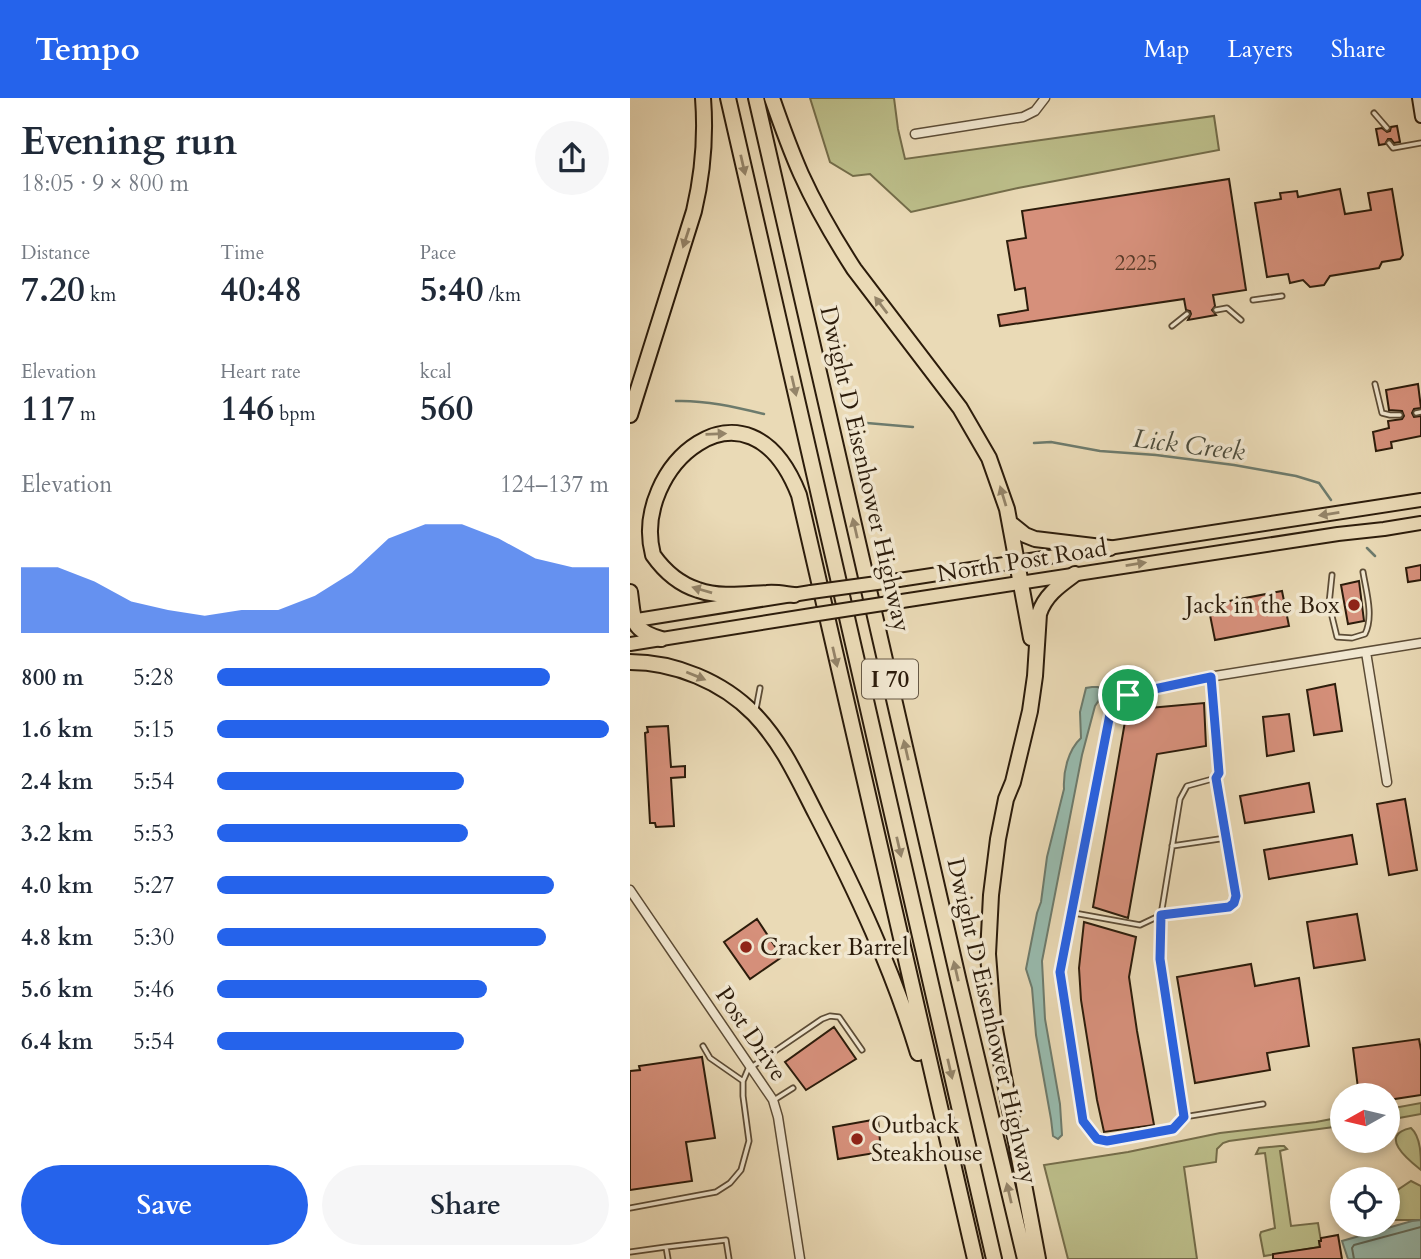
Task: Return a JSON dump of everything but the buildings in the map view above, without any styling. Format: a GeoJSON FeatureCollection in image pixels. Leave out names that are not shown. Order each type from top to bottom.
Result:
{"type":"FeatureCollection","features":[{"type":"Feature","properties":{"kind":"highway"},"geometry":{"type":"LineString","coordinates":[[630,415],[694,211],[703,169],[703,98]]}},
{"type":"Feature","properties":{"kind":"highway","name":"Dwight D Eisenhower Highway"},"geometry":{"type":"LineString","coordinates":[[728,98],[994,1259]]}},
{"type":"Feature","properties":{"kind":"highway","name":"Dwight D Eisenhower Highway"},"geometry":{"type":"LineString","coordinates":[[756,98],[1025,1259]]}},
{"type":"Feature","properties":{"kind":"highway"},"geometry":{"type":"LineString","coordinates":[[772,98],[797,165],[820,212],[854,269],[952,397],[970,423],[995,471],[1010,523],[1035,660]]}},
{"type":"Feature","properties":{"kind":"highway"},"geometry":{"type":"LineString","coordinates":[[657,466],[675,447],[699,436],[716,433],[736,435],[755,440],[772,451],[793,481],[799,495],[975,1259]]}},
{"type":"Feature","properties":{"kind":"highway"},"geometry":{"type":"LineString","coordinates":[[642,498],[640,512],[645,540],[662,567],[684,585],[702,592],[719,594],[794,595]]}},
{"type":"Feature","properties":{"kind":"highway"},"geometry":{"type":"LineString","coordinates":[[1010,523],[1035,539],[1110,548]]}},
{"type":"Feature","properties":{"kind":"highway"},"geometry":{"type":"LineString","coordinates":[[1038,1259],[993,1018],[988,954],[991,895],[1006,799],[1027,729],[1035,676],[1039,614],[1042,605],[1055,589],[1075,574]]}},
{"type":"Feature","properties":{"kind":"highway"},"geometry":{"type":"LineString","coordinates":[[630,592],[632,620],[644,633],[661,639]]}},
{"type":"Feature","properties":{"kind":"highway"},"geometry":{"type":"LineString","coordinates":[[630,662],[656,664],[694,675],[727,692],[754,714],[783,750],[842,864],[883,954],[913,1036],[964,1212]]}},
{"type":"Feature","properties":{"kind":"main road"},"geometry":{"type":"LineString","coordinates":[[1418,98],[1421,117]]}},
{"type":"Feature","properties":{"kind":"main road","name":"North Post Road"},"geometry":{"type":"LineString","coordinates":[[632,620],[1421,500]]}},
{"type":"Feature","properties":{"kind":"main road"},"geometry":{"type":"LineString","coordinates":[[1376,507],[1384,529]]}},
{"type":"Feature","properties":{"kind":"main road","name":"North Post Road"},"geometry":{"type":"LineString","coordinates":[[630,644],[1421,523]]}},
{"type":"Feature","properties":{"kind":"street"},"geometry":{"type":"LineString","coordinates":[[915,134],[1023,117],[1035,111],[1045,98]]}},
{"type":"Feature","properties":{"kind":"street"},"geometry":{"type":"LineString","coordinates":[[1083,1121],[1060,972],[1113,706],[1128,695],[1211,677],[1421,643]]}},
{"type":"Feature","properties":{"kind":"street"},"geometry":{"type":"LineString","coordinates":[[1366,652],[1387,782]]}},
{"type":"Feature","properties":{"kind":"street","name":"Post Drive"},"geometry":{"type":"LineString","coordinates":[[630,890],[773,1100],[800,1259]]}},
{"type":"Feature","properties":{"kind":"lane"},"geometry":{"type":"LineString","coordinates":[[1374,113],[1387,128]]}},
{"type":"Feature","properties":{"kind":"lane"},"geometry":{"type":"LineString","coordinates":[[1389,144],[1393,148],[1421,143]]}},
{"type":"Feature","properties":{"kind":"lane"},"geometry":{"type":"LineString","coordinates":[[1253,300],[1282,296]]}},
{"type":"Feature","properties":{"kind":"lane"},"geometry":{"type":"LineString","coordinates":[[1216,310],[1227,308],[1241,320]]}},
{"type":"Feature","properties":{"kind":"lane"},"geometry":{"type":"LineString","coordinates":[[1172,326],[1187,314]]}},
{"type":"Feature","properties":{"kind":"lane"},"geometry":{"type":"LineString","coordinates":[[1375,384],[1381,412],[1400,415]]}},
{"type":"Feature","properties":{"kind":"lane"},"geometry":{"type":"LineString","coordinates":[[1332,575],[1329,604],[1337,637],[1352,638],[1365,634],[1369,626],[1363,572]]}},
{"type":"Feature","properties":{"kind":"lane"},"geometry":{"type":"LineString","coordinates":[[1072,912],[1140,925],[1161,915],[1229,907],[1234,903],[1236,896],[1216,778],[1219,773],[1211,677]]}},
{"type":"Feature","properties":{"kind":"lane"},"geometry":{"type":"LineString","coordinates":[[754,714],[760,688]]}},
{"type":"Feature","properties":{"kind":"lane"},"geometry":{"type":"LineString","coordinates":[[1184,1117],[1160,959],[1161,915],[1180,799],[1187,786],[1216,778]]}},
{"type":"Feature","properties":{"kind":"lane"},"geometry":{"type":"LineString","coordinates":[[1172,846],[1226,838]]}},
{"type":"Feature","properties":{"kind":"lane"},"geometry":{"type":"LineString","coordinates":[[630,1208],[716,1192],[730,1183],[741,1170],[747,1153],[749,1141],[743,1081],[751,1066],[830,1016],[839,1017],[862,1050]]}},
{"type":"Feature","properties":{"kind":"lane"},"geometry":{"type":"LineString","coordinates":[[703,1046],[709,1058],[743,1081]]}},
{"type":"Feature","properties":{"kind":"lane"},"geometry":{"type":"LineString","coordinates":[[773,1100],[793,1088]]}},
{"type":"Feature","properties":{"kind":"lane"},"geometry":{"type":"LineString","coordinates":[[1083,1121],[1097,1139],[1107,1141],[1173,1129],[1184,1117],[1262,1104]]}},
{"type":"Feature","properties":{"kind":"lane"},"geometry":{"type":"LineString","coordinates":[[630,1252],[726,1240],[729,1259]]}},
{"type":"Feature","properties":{"kind":"lane"},"geometry":{"type":"LineString","coordinates":[[666,1247],[668,1259]]}},
{"type":"Feature","properties":{"kind":"green space"},"geometry":{"type":"Polygon","coordinates":[[[810,98],[894,98],[905,159],[1214,116],[1219,150],[1018,188],[911,212],[870,174],[853,176],[830,162],[810,98]]]}},
{"type":"Feature","properties":{"kind":"green space"},"geometry":{"type":"Polygon","coordinates":[[[1421,1103],[1421,1114],[1400,1118],[1400,1107],[1421,1103]]]}},
{"type":"Feature","properties":{"kind":"green space"},"geometry":{"type":"Polygon","coordinates":[[[1330,1119],[1330,1128],[1229,1141],[1217,1149],[1216,1162],[1184,1167],[1197,1259],[1068,1259],[1044,1165],[1128,1152],[1220,1133],[1330,1119]]]}},
{"type":"Feature","properties":{"kind":"green space"},"geometry":{"type":"Polygon","coordinates":[[[1411,1128],[1414,1132],[1419,1142],[1421,1170],[1400,1150],[1401,1131],[1411,1128]]]}},
{"type":"Feature","properties":{"kind":"green space"},"geometry":{"type":"Polygon","coordinates":[[[1284,1146],[1287,1149],[1280,1151],[1291,1226],[1318,1223],[1320,1247],[1264,1256],[1261,1232],[1275,1228],[1265,1153],[1256,1154],[1259,1148],[1284,1146]]]}},
{"type":"Feature","properties":{"kind":"green space"},"geometry":{"type":"Polygon","coordinates":[[[1411,1181],[1421,1186],[1421,1220],[1400,1220],[1400,1188],[1411,1181]]]}},
{"type":"Feature","properties":{"kind":"water"},"geometry":{"type":"Polygon","coordinates":[[[1098,687],[1102,691],[1101,697],[1095,706],[1082,755],[1042,961],[1045,1019],[1060,1104],[1062,1135],[1058,1139],[1053,1136],[1036,1035],[1032,988],[1026,969],[1041,902],[1047,857],[1064,789],[1064,776],[1070,755],[1081,738],[1080,712],[1086,688],[1098,687]]]}},
{"type":"Feature","properties":{"kind":"water"},"geometry":{"type":"Polygon","coordinates":[[[1421,1220],[1421,1259],[1348,1259],[1342,1241],[1356,1237],[1400,1237],[1400,1224],[1421,1220]]]}},
{"type":"Feature","properties":{"kind":"waterway","name":"Lick Creek"},"geometry":{"type":"LineString","coordinates":[[676,401],[709,403],[764,414]]}},
{"type":"Feature","properties":{"kind":"waterway","name":"Lick Creek"},"geometry":{"type":"LineString","coordinates":[[867,423],[913,427]]}},
{"type":"Feature","properties":{"kind":"waterway","name":"Lick Creek"},"geometry":{"type":"LineString","coordinates":[[1034,443],[1051,442],[1100,451],[1156,455],[1296,476],[1319,483],[1331,500]]}},
{"type":"Feature","properties":{"kind":"waterway","name":"Lick Creek"},"geometry":{"type":"LineString","coordinates":[[1367,548],[1375,556]]}},
{"type":"Feature","properties":{"kind":"place","name":"Jack in the Box"},"geometry":{"type":"Point","coordinates":[1354,605]}},
{"type":"Feature","properties":{"kind":"place","name":"Cracker Barrel"},"geometry":{"type":"Point","coordinates":[746,947]}},
{"type":"Feature","properties":{"kind":"place","name":"Outback Steakhouse"},"geometry":{"type":"Point","coordinates":[857,1139]}},
{"type":"Feature","properties":{"kind":"route"},"geometry":{"type":"LineString","coordinates":[[1211,677],[1219,773],[1216,778],[1236,896],[1229,907],[1161,915],[1160,959],[1184,1117],[1173,1129],[1107,1141],[1097,1139],[1083,1121],[1060,972],[1110,714],[1116,702],[1128,695],[1211,677]]}}]}
